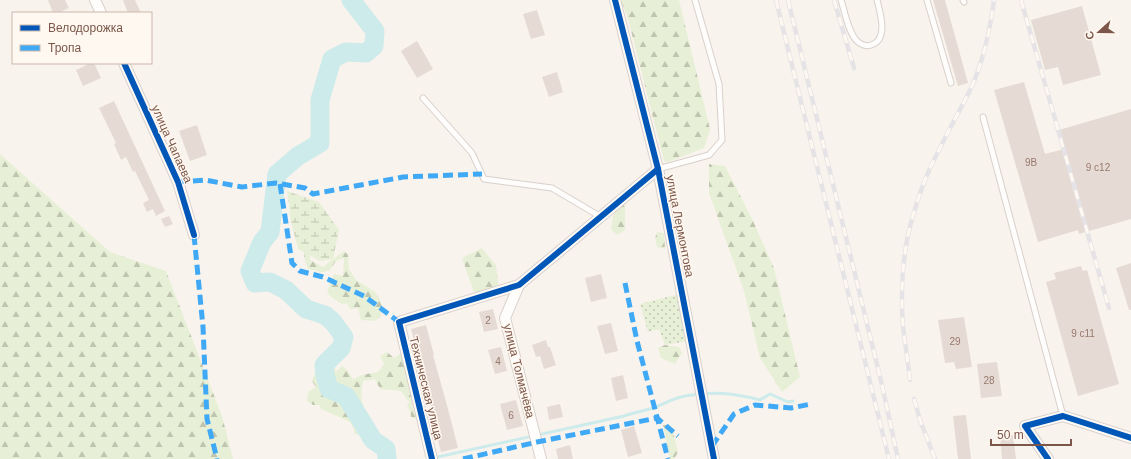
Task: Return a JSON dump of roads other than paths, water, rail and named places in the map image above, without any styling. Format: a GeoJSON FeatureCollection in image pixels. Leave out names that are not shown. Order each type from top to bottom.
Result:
{"type":"FeatureCollection","features":[{"type":"Feature","properties":{"kind":"street"},"geometry":{"type":"LineString","coordinates":[[96,0],[101,12]]}},
{"type":"Feature","properties":{"kind":"street","name":"улица Лермонтова"},"geometry":{"type":"LineString","coordinates":[[615,0],[658,169],[714,459]]}},
{"type":"Feature","properties":{"kind":"street","name":"улица Чапаева"},"geometry":{"type":"LineString","coordinates":[[124,64],[178,182],[194,235]]}},
{"type":"Feature","properties":{"kind":"street"},"geometry":{"type":"LineString","coordinates":[[519,285],[658,169]]}},
{"type":"Feature","properties":{"kind":"street","name":"Техническая улица"},"geometry":{"type":"LineString","coordinates":[[432,459],[399,322],[519,285]]}},
{"type":"Feature","properties":{"kind":"street","name":"улица Толмачёва"},"geometry":{"type":"LineString","coordinates":[[519,285],[505,318],[541,459]]}},
{"type":"Feature","properties":{"kind":"street"},"geometry":{"type":"LineString","coordinates":[[1048,459],[1025,426],[1063,416],[1131,438]]}},
{"type":"Feature","properties":{"kind":"lane"},"geometry":{"type":"LineString","coordinates":[[658,169],[709,155],[722,140],[719,84],[695,0]]}},
{"type":"Feature","properties":{"kind":"lane"},"geometry":{"type":"LineString","coordinates":[[842,0],[851,32],[856,41],[869,46],[876,42],[879,38],[882,28],[882,16],[877,0]]}},
{"type":"Feature","properties":{"kind":"lane"},"geometry":{"type":"LineString","coordinates":[[927,0],[951,83]]}},
{"type":"Feature","properties":{"kind":"lane"},"geometry":{"type":"LineString","coordinates":[[423,98],[472,153],[484,179],[552,188],[601,217]]}},
{"type":"Feature","properties":{"kind":"lane"},"geometry":{"type":"LineString","coordinates":[[983,117],[1063,416]]}},
{"type":"Feature","properties":{"kind":"waterway"},"geometry":{"type":"LineString","coordinates":[[351,0],[375,31],[374,46],[366,53],[346,52],[332,59],[320,100],[320,143],[298,156],[277,174],[270,232],[262,242],[250,271],[255,283],[270,282],[286,290],[306,309],[325,315],[333,322],[344,337],[341,348],[324,365],[329,389],[346,396],[373,440],[386,449],[387,459]]}},
{"type":"Feature","properties":{"kind":"waterway"},"geometry":{"type":"LineString","coordinates":[[433,458],[624,416],[653,408],[685,396],[723,394],[760,400],[770,394],[788,402],[793,401]]}},
{"type":"Feature","properties":{"kind":"railway"},"geometry":{"type":"LineString","coordinates":[[776,0],[889,459]]}},
{"type":"Feature","properties":{"kind":"railway"},"geometry":{"type":"LineString","coordinates":[[788,0],[882,385],[898,459]]}},
{"type":"Feature","properties":{"kind":"railway"},"geometry":{"type":"LineString","coordinates":[[834,0],[854,68]]}},
{"type":"Feature","properties":{"kind":"railway"},"geometry":{"type":"LineString","coordinates":[[910,380],[903,326],[902,282],[905,252],[911,223],[917,201],[935,157],[971,88],[980,67],[994,0]]}},
{"type":"Feature","properties":{"kind":"railway"},"geometry":{"type":"LineString","coordinates":[[1021,0],[1109,308]]}},
{"type":"Feature","properties":{"kind":"railway"},"geometry":{"type":"LineString","coordinates":[[914,399],[920,420],[935,459]]}}]}
